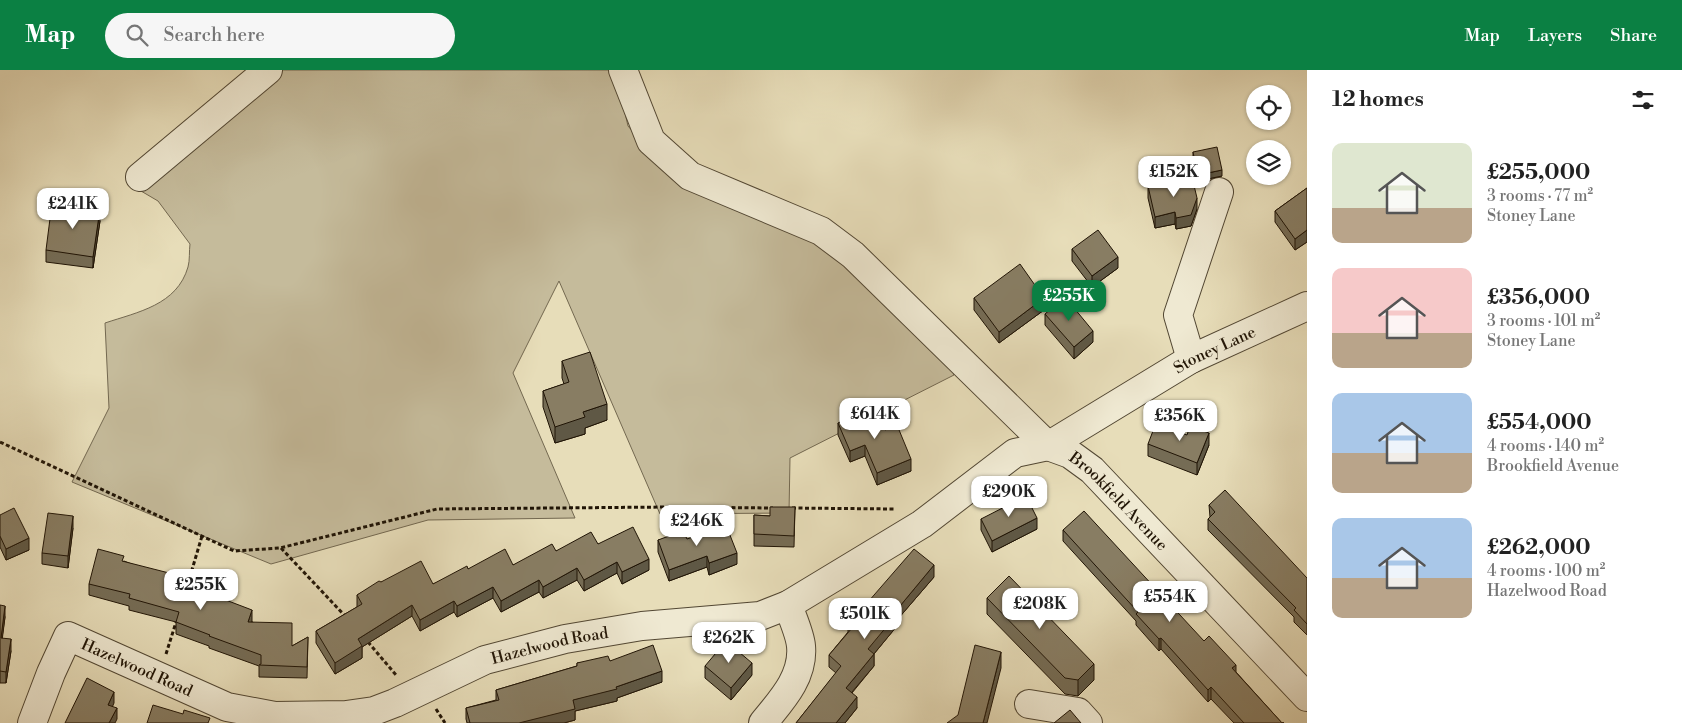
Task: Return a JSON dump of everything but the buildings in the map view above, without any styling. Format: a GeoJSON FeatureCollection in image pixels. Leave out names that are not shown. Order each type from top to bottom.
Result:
{"type":"FeatureCollection","features":[{"type":"Feature","properties":{"kind":"street"},"geometry":{"type":"LineString","coordinates":[[140,177],[268,70]]}},
{"type":"Feature","properties":{"kind":"street"},"geometry":{"type":"LineString","coordinates":[[623,70],[651,141],[690,176],[821,231],[853,255],[1048,446]]}},
{"type":"Feature","properties":{"kind":"street"},"geometry":{"type":"LineString","coordinates":[[1191,359],[1178,315],[1220,192]]}},
{"type":"Feature","properties":{"kind":"street","name":"Stoney Lane"},"geometry":{"type":"LineString","coordinates":[[1048,446],[1191,359],[1307,306]]}},
{"type":"Feature","properties":{"kind":"street","name":"Hazelwood Road"},"geometry":{"type":"LineString","coordinates":[[32,723],[51,673],[68,636],[227,707],[275,716],[346,719],[374,711],[485,660],[565,639],[642,626],[760,616],[788,605],[922,524],[1015,454],[1048,446]]}},
{"type":"Feature","properties":{"kind":"street","name":"Brookfield Avenue"},"geometry":{"type":"LineString","coordinates":[[1048,446],[1070,454],[1092,470],[1307,697]]}},
{"type":"Feature","properties":{"kind":"street"},"geometry":{"type":"LineString","coordinates":[[763,723],[786,694],[799,669],[802,645],[788,605]]}},
{"type":"Feature","properties":{"kind":"street"},"geometry":{"type":"LineString","coordinates":[[1030,704],[1078,712],[1088,723]]}},
{"type":"Feature","properties":{"kind":"path"},"geometry":{"type":"LineString","coordinates":[[0,442],[234,551],[280,548],[437,509],[668,506],[776,508]]}},
{"type":"Feature","properties":{"kind":"path"},"geometry":{"type":"LineString","coordinates":[[786,508],[895,509]]}},
{"type":"Feature","properties":{"kind":"path"},"geometry":{"type":"LineString","coordinates":[[185,592],[202,536]]}},
{"type":"Feature","properties":{"kind":"path"},"geometry":{"type":"LineString","coordinates":[[280,548],[348,620]]}},
{"type":"Feature","properties":{"kind":"path"},"geometry":{"type":"LineString","coordinates":[[159,676],[179,611]]}},
{"type":"Feature","properties":{"kind":"path"},"geometry":{"type":"LineString","coordinates":[[362,635],[414,694]]}},
{"type":"Feature","properties":{"kind":"shaded area"},"geometry":{"type":"Polygon","coordinates":[[[282,70],[615,70],[628,126],[640,140],[810,236],[945,351],[954,375],[790,458],[789,513],[660,514],[559,281],[513,373],[575,518],[428,520],[271,564],[72,482],[109,408],[105,323],[143,310],[166,299],[183,280],[188,267],[190,244],[158,201],[141,191],[282,70]]]}}]}
